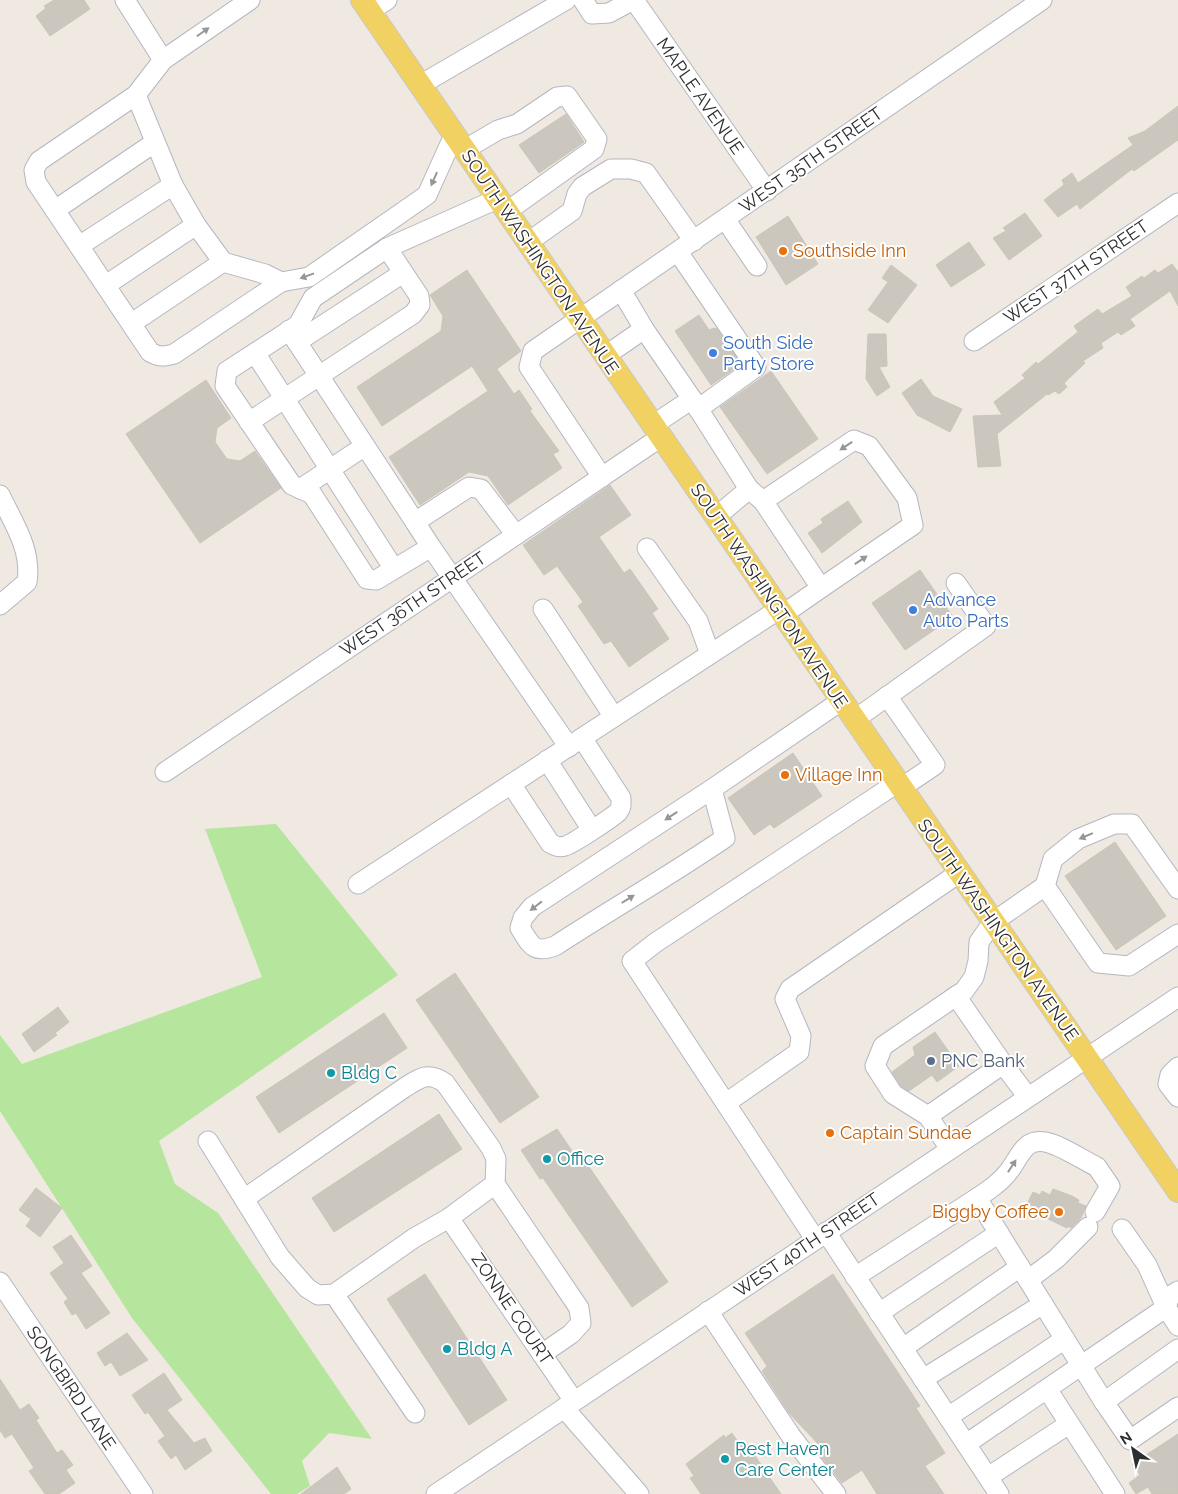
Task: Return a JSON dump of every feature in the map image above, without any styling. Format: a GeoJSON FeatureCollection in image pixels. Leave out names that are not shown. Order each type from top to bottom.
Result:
{"type":"FeatureCollection","features":[{"type":"Feature","properties":{"kind":"main road","name":"SOUTH WASHINGTON AVENUE"},"geometry":{"type":"LineString","coordinates":[[373,4],[420,85],[527,243],[1178,1190]]}},
{"type":"Feature","properties":{"kind":"street"},"geometry":{"type":"LineString","coordinates":[[124,0],[163,60]]}},
{"type":"Feature","properties":{"kind":"street"},"geometry":{"type":"LineString","coordinates":[[250,0],[163,60],[136,95],[39,161],[34,170],[36,182],[54,210],[150,352],[158,357],[174,354],[281,282],[309,277],[427,196],[459,142],[517,124],[557,97],[567,96],[597,139],[594,149],[502,205],[387,248],[313,298],[293,336]]}},
{"type":"Feature","properties":{"kind":"street"},"geometry":{"type":"LineString","coordinates":[[420,85],[566,0]]}},
{"type":"Feature","properties":{"kind":"street"},"geometry":{"type":"LineString","coordinates":[[583,0],[592,14],[609,13],[633,0]]}},
{"type":"Feature","properties":{"kind":"street","name":"MAPLE AVENUE"},"geometry":{"type":"LineString","coordinates":[[633,0],[767,191]]}},
{"type":"Feature","properties":{"kind":"street","name":"WEST 35TH STREET"},"geometry":{"type":"LineString","coordinates":[[602,477],[529,367],[533,351],[1042,0]]}},
{"type":"Feature","properties":{"kind":"street"},"geometry":{"type":"LineString","coordinates":[[136,95],[154,143],[173,185],[196,225],[223,262],[265,274],[281,282]]}},
{"type":"Feature","properties":{"kind":"street"},"geometry":{"type":"LineString","coordinates":[[54,210],[154,143]]}},
{"type":"Feature","properties":{"kind":"street"},"geometry":{"type":"LineString","coordinates":[[527,243],[572,211],[577,194],[582,187],[611,169],[631,169],[646,173],[694,241]]}},
{"type":"Feature","properties":{"kind":"street"},"geometry":{"type":"LineString","coordinates":[[79,246],[173,185]]}},
{"type":"Feature","properties":{"kind":"street","name":"WEST 37TH STREET"},"geometry":{"type":"LineString","coordinates":[[974,341],[1178,203]]}},
{"type":"Feature","properties":{"kind":"street"},"geometry":{"type":"LineString","coordinates":[[725,220],[757,266]]}},
{"type":"Feature","properties":{"kind":"street"},"geometry":{"type":"LineString","coordinates":[[106,285],[196,225]]}},
{"type":"Feature","properties":{"kind":"street"},"geometry":{"type":"LineString","coordinates":[[249,422],[413,314],[420,305],[419,296],[387,248]]}},
{"type":"Feature","properties":{"kind":"street","name":"WEST 36TH STREET"},"geometry":{"type":"LineString","coordinates":[[165,772],[602,477],[657,431],[695,404],[756,367],[678,252]]}},
{"type":"Feature","properties":{"kind":"street"},"geometry":{"type":"LineString","coordinates":[[132,323],[223,262]]}},
{"type":"Feature","properties":{"kind":"street"},"geometry":{"type":"LineString","coordinates":[[404,272],[293,336],[255,353],[227,371],[224,386],[292,485],[312,494],[367,579],[376,580],[431,547]]}},
{"type":"Feature","properties":{"kind":"street"},"geometry":{"type":"LineString","coordinates":[[621,290],[644,329],[756,496],[821,588]]}},
{"type":"Feature","properties":{"kind":"street"},"geometry":{"type":"LineString","coordinates":[[605,356],[644,329]]}},
{"type":"Feature","properties":{"kind":"street"},"geometry":{"type":"LineString","coordinates":[[293,336],[431,547],[576,742],[621,798],[622,806],[617,813],[592,830],[566,846],[557,847],[550,843],[511,784]]}},
{"type":"Feature","properties":{"kind":"street"},"geometry":{"type":"LineString","coordinates":[[255,353],[394,569]]}},
{"type":"Feature","properties":{"kind":"street"},"geometry":{"type":"LineString","coordinates":[[358,884],[710,654],[821,588],[913,525],[907,498],[868,446],[854,440],[716,517]]}},
{"type":"Feature","properties":{"kind":"street"},"geometry":{"type":"LineString","coordinates":[[300,489],[365,446]]}},
{"type":"Feature","properties":{"kind":"street"},"geometry":{"type":"LineString","coordinates":[[416,522],[469,487],[481,489],[516,535]]}},
{"type":"Feature","properties":{"kind":"street"},"geometry":{"type":"LineString","coordinates":[[0,495],[27,550],[29,568],[27,582],[0,605]]}},
{"type":"Feature","properties":{"kind":"street"},"geometry":{"type":"LineString","coordinates":[[647,548],[698,621],[710,654]]}},
{"type":"Feature","properties":{"kind":"street"},"geometry":{"type":"LineString","coordinates":[[854,720],[986,626],[956,583]]}},
{"type":"Feature","properties":{"kind":"street"},"geometry":{"type":"LineString","coordinates":[[543,609],[614,718]]}},
{"type":"Feature","properties":{"kind":"street"},"geometry":{"type":"LineString","coordinates":[[887,696],[935,765],[899,785],[655,943],[632,961],[726,1103],[820,1236],[855,1277],[999,1494]]}},
{"type":"Feature","properties":{"kind":"street"},"geometry":{"type":"LineString","coordinates":[[712,789],[725,838],[654,885],[634,894],[555,946],[543,951],[533,948],[520,928],[523,918],[532,908],[841,701]]}},
{"type":"Feature","properties":{"kind":"street"},"geometry":{"type":"LineString","coordinates":[[547,760],[592,830]]}},
{"type":"Feature","properties":{"kind":"street"},"geometry":{"type":"LineString","coordinates":[[950,1149],[928,1116],[893,1094],[875,1066],[883,1046],[964,990],[974,977],[978,961],[979,942],[993,922],[1046,886],[1053,859],[1078,840],[1114,824],[1132,824],[1178,889]]}},
{"type":"Feature","properties":{"kind":"street"},"geometry":{"type":"LineString","coordinates":[[726,1103],[798,1052],[801,1036],[785,999],[790,989],[960,873]]}},
{"type":"Feature","properties":{"kind":"street"},"geometry":{"type":"LineString","coordinates":[[1046,886],[1098,962],[1129,966],[1178,934]]}},
{"type":"Feature","properties":{"kind":"street"},"geometry":{"type":"LineString","coordinates":[[956,996],[1003,1064],[1028,1096]]}},
{"type":"Feature","properties":{"kind":"street","name":"WEST 40TH STREET"},"geometry":{"type":"LineString","coordinates":[[436,1494],[1178,996]]}},
{"type":"Feature","properties":{"kind":"street"},"geometry":{"type":"LineString","coordinates":[[928,1116],[1003,1064]]}},
{"type":"Feature","properties":{"kind":"street"},"geometry":{"type":"LineString","coordinates":[[1178,1067],[1170,1075],[1168,1084],[1178,1097]]}},
{"type":"Feature","properties":{"kind":"street"},"geometry":{"type":"LineString","coordinates":[[244,1199],[404,1088],[426,1076],[435,1076],[445,1083],[491,1148],[496,1159],[495,1184],[579,1308],[581,1323],[571,1334],[542,1354]]}},
{"type":"Feature","properties":{"kind":"street"},"geometry":{"type":"LineString","coordinates":[[208,1141],[280,1257],[307,1288],[318,1295],[334,1294],[414,1238],[449,1218],[495,1184]]}},
{"type":"Feature","properties":{"kind":"street"},"geometry":{"type":"LineString","coordinates":[[855,1277],[995,1186],[1009,1171],[1023,1148],[1036,1141],[1047,1142],[1097,1167],[1103,1173],[1110,1186],[1092,1220],[1056,1259],[1024,1273],[903,1348]]}},
{"type":"Feature","properties":{"kind":"street"},"geometry":{"type":"LineString","coordinates":[[977,1198],[1104,1402],[1130,1440],[1178,1407]]}},
{"type":"Feature","properties":{"kind":"street","name":"ZONNE COURT"},"geometry":{"type":"LineString","coordinates":[[449,1218],[542,1354],[569,1404],[639,1494]]}},
{"type":"Feature","properties":{"kind":"street"},"geometry":{"type":"LineString","coordinates":[[1122,1229],[1147,1265],[1172,1310],[1178,1326]]}},
{"type":"Feature","properties":{"kind":"street"},"geometry":{"type":"LineString","coordinates":[[879,1313],[999,1233]]}},
{"type":"Feature","properties":{"kind":"street","name":"SONGBIRD LANE"},"geometry":{"type":"LineString","coordinates":[[0,1282],[143,1494]]}},
{"type":"Feature","properties":{"kind":"street"},"geometry":{"type":"LineString","coordinates":[[1172,1310],[1170,1296],[1178,1291]]}},
{"type":"Feature","properties":{"kind":"street"},"geometry":{"type":"LineString","coordinates":[[334,1294],[415,1413]]}},
{"type":"Feature","properties":{"kind":"street"},"geometry":{"type":"LineString","coordinates":[[923,1379],[1043,1304]]}},
{"type":"Feature","properties":{"kind":"street"},"geometry":{"type":"LineString","coordinates":[[966,1444],[1082,1366],[1172,1310]]}},
{"type":"Feature","properties":{"kind":"street"},"geometry":{"type":"LineString","coordinates":[[708,1311],[790,1436],[836,1494]]}},
{"type":"Feature","properties":{"kind":"street"},"geometry":{"type":"LineString","coordinates":[[948,1417],[1065,1339]]}},
{"type":"Feature","properties":{"kind":"street"},"geometry":{"type":"LineString","coordinates":[[1104,1402],[1178,1349]]}},
{"type":"Feature","properties":{"kind":"street"},"geometry":{"type":"LineString","coordinates":[[1047,1390],[1115,1494]]}},
{"type":"Feature","properties":{"kind":"street"},"geometry":{"type":"LineString","coordinates":[[988,1477],[1069,1424]]}},
{"type":"Feature","properties":{"kind":"green space"},"geometry":{"type":"Polygon","coordinates":[[[276,824],[398,975],[159,1141],[175,1184],[218,1213],[372,1439],[329,1433],[302,1461],[310,1486],[297,1494],[271,1494],[132,1318],[0,1111],[0,1035],[22,1064],[262,977],[205,829],[276,824]]]}},
{"type":"Feature","properties":{"kind":"building"},"geometry":{"type":"Polygon","coordinates":[[[54,0],[84,0],[90,9],[50,36],[36,16],[46,8],[44,6],[54,0]]]}},
{"type":"Feature","properties":{"kind":"building"},"geometry":{"type":"Polygon","coordinates":[[[1178,106],[1178,140],[1134,171],[1132,169],[1080,209],[1077,204],[1058,217],[1044,200],[1064,185],[1062,180],[1072,173],[1078,183],[1133,145],[1128,138],[1145,131],[1178,106]]]}},
{"type":"Feature","properties":{"kind":"building"},"geometry":{"type":"Polygon","coordinates":[[[566,114],[584,142],[539,173],[519,145],[566,114]]]}},
{"type":"Feature","properties":{"kind":"building"},"geometry":{"type":"Polygon","coordinates":[[[1025,213],[1042,236],[1009,260],[993,238],[1006,231],[1003,228],[1025,213]]]}},
{"type":"Feature","properties":{"kind":"building"},"geometry":{"type":"Polygon","coordinates":[[[788,216],[818,264],[786,285],[756,237],[788,216]]]}},
{"type":"Feature","properties":{"kind":"building"},"geometry":{"type":"Polygon","coordinates":[[[969,242],[985,265],[951,287],[936,265],[969,242]]]}},
{"type":"Feature","properties":{"kind":"building"},"geometry":{"type":"Polygon","coordinates":[[[1172,264],[1178,272],[1178,306],[1170,291],[1130,319],[1135,326],[1121,335],[1118,332],[1101,343],[1103,348],[1083,361],[1085,363],[1064,383],[1067,387],[1059,394],[1055,391],[1047,394],[997,434],[1001,466],[978,467],[973,416],[1002,415],[994,402],[1025,378],[1022,375],[1036,362],[1038,364],[1078,332],[1074,326],[1098,309],[1102,314],[1132,296],[1126,287],[1142,276],[1144,278],[1155,270],[1158,273],[1172,264]]]}},
{"type":"Feature","properties":{"kind":"building"},"geometry":{"type":"Polygon","coordinates":[[[891,265],[917,285],[888,323],[868,310],[888,282],[882,278],[891,265]]]}},
{"type":"Feature","properties":{"kind":"building"},"geometry":{"type":"Polygon","coordinates":[[[467,270],[521,351],[497,369],[514,394],[519,390],[532,409],[530,411],[559,451],[553,454],[562,468],[508,505],[488,476],[469,472],[420,505],[389,457],[488,391],[472,366],[382,426],[357,387],[441,331],[443,316],[430,295],[467,270]]]}},
{"type":"Feature","properties":{"kind":"building"},"geometry":{"type":"Polygon","coordinates":[[[699,315],[709,330],[717,329],[741,364],[711,385],[675,331],[699,315]]]}},
{"type":"Feature","properties":{"kind":"building"},"geometry":{"type":"Polygon","coordinates":[[[868,334],[886,334],[887,366],[879,367],[890,387],[877,396],[866,379],[868,334]]]}},
{"type":"Feature","properties":{"kind":"building"},"geometry":{"type":"Polygon","coordinates":[[[771,371],[818,439],[767,474],[720,407],[771,371]]]}},
{"type":"Feature","properties":{"kind":"building"},"geometry":{"type":"Polygon","coordinates":[[[921,379],[933,396],[962,409],[950,432],[917,415],[902,393],[921,379]]]}},
{"type":"Feature","properties":{"kind":"building"},"geometry":{"type":"Polygon","coordinates":[[[206,380],[231,418],[217,428],[215,442],[227,459],[240,461],[255,451],[281,488],[200,543],[126,434],[206,380]]]}},
{"type":"Feature","properties":{"kind":"building"},"geometry":{"type":"Polygon","coordinates":[[[610,485],[631,515],[599,537],[624,573],[630,569],[658,609],[652,613],[669,639],[629,667],[611,641],[604,644],[578,606],[583,602],[557,566],[544,575],[523,545],[610,485]]]}},
{"type":"Feature","properties":{"kind":"building"},"geometry":{"type":"Polygon","coordinates":[[[848,501],[862,522],[822,553],[808,533],[823,523],[821,519],[848,501]]]}},
{"type":"Feature","properties":{"kind":"building","name":"Advance Auto Parts"},"geometry":{"type":"Polygon","coordinates":[[[920,570],[953,617],[905,650],[872,603],[920,570]]]}},
{"type":"Feature","properties":{"kind":"building","name":"Village Inn"},"geometry":{"type":"Polygon","coordinates":[[[793,753],[822,796],[774,828],[770,824],[754,835],[728,798],[793,753]]]}},
{"type":"Feature","properties":{"kind":"building"},"geometry":{"type":"Polygon","coordinates":[[[1115,842],[1166,916],[1116,950],[1065,876],[1115,842]]]}},
{"type":"Feature","properties":{"kind":"building"},"geometry":{"type":"Polygon","coordinates":[[[455,973],[539,1097],[500,1123],[416,1000],[455,973]]]}},
{"type":"Feature","properties":{"kind":"building"},"geometry":{"type":"Polygon","coordinates":[[[58,1007],[69,1022],[55,1033],[57,1035],[34,1052],[22,1034],[58,1007]]]}},
{"type":"Feature","properties":{"kind":"building","name":"Bldg C"},"geometry":{"type":"Polygon","coordinates":[[[384,1013],[407,1048],[279,1133],[256,1097],[384,1013]]]}},
{"type":"Feature","properties":{"kind":"building","name":"PNC Bank"},"geometry":{"type":"Polygon","coordinates":[[[935,1032],[959,1066],[937,1082],[932,1075],[909,1091],[901,1086],[892,1072],[915,1055],[913,1047],[935,1032]]]}},
{"type":"Feature","properties":{"kind":"building"},"geometry":{"type":"Polygon","coordinates":[[[439,1114],[462,1149],[334,1232],[312,1198],[439,1114]]]}},
{"type":"Feature","properties":{"kind":"building"},"geometry":{"type":"Polygon","coordinates":[[[557,1129],[579,1161],[583,1158],[668,1282],[632,1307],[543,1178],[540,1179],[521,1150],[557,1129]]]}},
{"type":"Feature","properties":{"kind":"building"},"geometry":{"type":"Polygon","coordinates":[[[36,1188],[62,1208],[40,1237],[26,1226],[31,1219],[19,1210],[36,1188]]]}},
{"type":"Feature","properties":{"kind":"building","name":"Biggby Coffee"},"geometry":{"type":"Polygon","coordinates":[[[1053,1189],[1072,1196],[1079,1200],[1078,1203],[1086,1206],[1081,1218],[1071,1228],[1068,1226],[1067,1228],[1025,1208],[1033,1192],[1040,1195],[1042,1191],[1050,1195],[1053,1189]]]}},
{"type":"Feature","properties":{"kind":"building"},"geometry":{"type":"Polygon","coordinates":[[[71,1235],[92,1266],[81,1273],[110,1313],[86,1329],[76,1313],[72,1315],[64,1302],[68,1299],[50,1273],[64,1263],[53,1247],[71,1235]]]}},
{"type":"Feature","properties":{"kind":"building","name":"Bldg A"},"geometry":{"type":"Polygon","coordinates":[[[425,1274],[507,1400],[469,1425],[387,1299],[425,1274]]]}},
{"type":"Feature","properties":{"kind":"building"},"geometry":{"type":"Polygon","coordinates":[[[833,1274],[920,1406],[916,1408],[945,1453],[925,1466],[944,1494],[877,1494],[862,1470],[842,1483],[816,1450],[820,1446],[789,1413],[762,1371],[767,1366],[745,1333],[833,1274]]]}},
{"type":"Feature","properties":{"kind":"building"},"geometry":{"type":"Polygon","coordinates":[[[127,1333],[148,1360],[120,1376],[111,1362],[105,1366],[97,1353],[127,1333]]]}},
{"type":"Feature","properties":{"kind":"building"},"geometry":{"type":"Polygon","coordinates":[[[164,1373],[182,1400],[167,1410],[194,1443],[205,1438],[212,1451],[185,1470],[176,1455],[171,1459],[158,1441],[165,1436],[148,1412],[145,1414],[132,1395],[164,1373]]]}},
{"type":"Feature","properties":{"kind":"building"},"geometry":{"type":"Polygon","coordinates":[[[0,1379],[20,1410],[29,1404],[39,1418],[36,1420],[57,1453],[62,1450],[73,1465],[66,1470],[75,1483],[59,1494],[45,1494],[29,1471],[34,1468],[12,1434],[5,1438],[0,1430],[0,1379]]]}},
{"type":"Feature","properties":{"kind":"building","name":"Rest Haven Care Center"},"geometry":{"type":"Polygon","coordinates":[[[732,1433],[740,1445],[745,1441],[781,1494],[701,1494],[690,1478],[694,1476],[686,1464],[724,1435],[725,1438],[732,1433]]]}},
{"type":"Feature","properties":{"kind":"building"},"geometry":{"type":"Polygon","coordinates":[[[1178,1434],[1178,1494],[1152,1494],[1148,1487],[1136,1494],[1129,1483],[1140,1475],[1132,1464],[1178,1434]]]}},
{"type":"Feature","properties":{"kind":"building"},"geometry":{"type":"Polygon","coordinates":[[[337,1467],[351,1489],[344,1494],[301,1494],[337,1467]]]}},
{"type":"Feature","properties":{"kind":"place","name":"Southside Inn"},"geometry":{"type":"Point","coordinates":[783,251]}},
{"type":"Feature","properties":{"kind":"place","name":"South Side Party Store"},"geometry":{"type":"Point","coordinates":[713,353]}},
{"type":"Feature","properties":{"kind":"place","name":"Advance Auto Parts"},"geometry":{"type":"Point","coordinates":[913,610]}},
{"type":"Feature","properties":{"kind":"place","name":"Village Inn"},"geometry":{"type":"Point","coordinates":[785,775]}},
{"type":"Feature","properties":{"kind":"place","name":"PNC Bank"},"geometry":{"type":"Point","coordinates":[931,1061]}},
{"type":"Feature","properties":{"kind":"place","name":"Bldg C"},"geometry":{"type":"Point","coordinates":[331,1073]}},
{"type":"Feature","properties":{"kind":"place","name":"Captain Sundae"},"geometry":{"type":"Point","coordinates":[830,1133]}},
{"type":"Feature","properties":{"kind":"place","name":"Office"},"geometry":{"type":"Point","coordinates":[547,1159]}},
{"type":"Feature","properties":{"kind":"place","name":"Biggby Coffee"},"geometry":{"type":"Point","coordinates":[1059,1212]}},
{"type":"Feature","properties":{"kind":"place","name":"Bldg A"},"geometry":{"type":"Point","coordinates":[447,1349]}},
{"type":"Feature","properties":{"kind":"place","name":"Rest Haven Care Center"},"geometry":{"type":"Point","coordinates":[725,1459]}}]}
